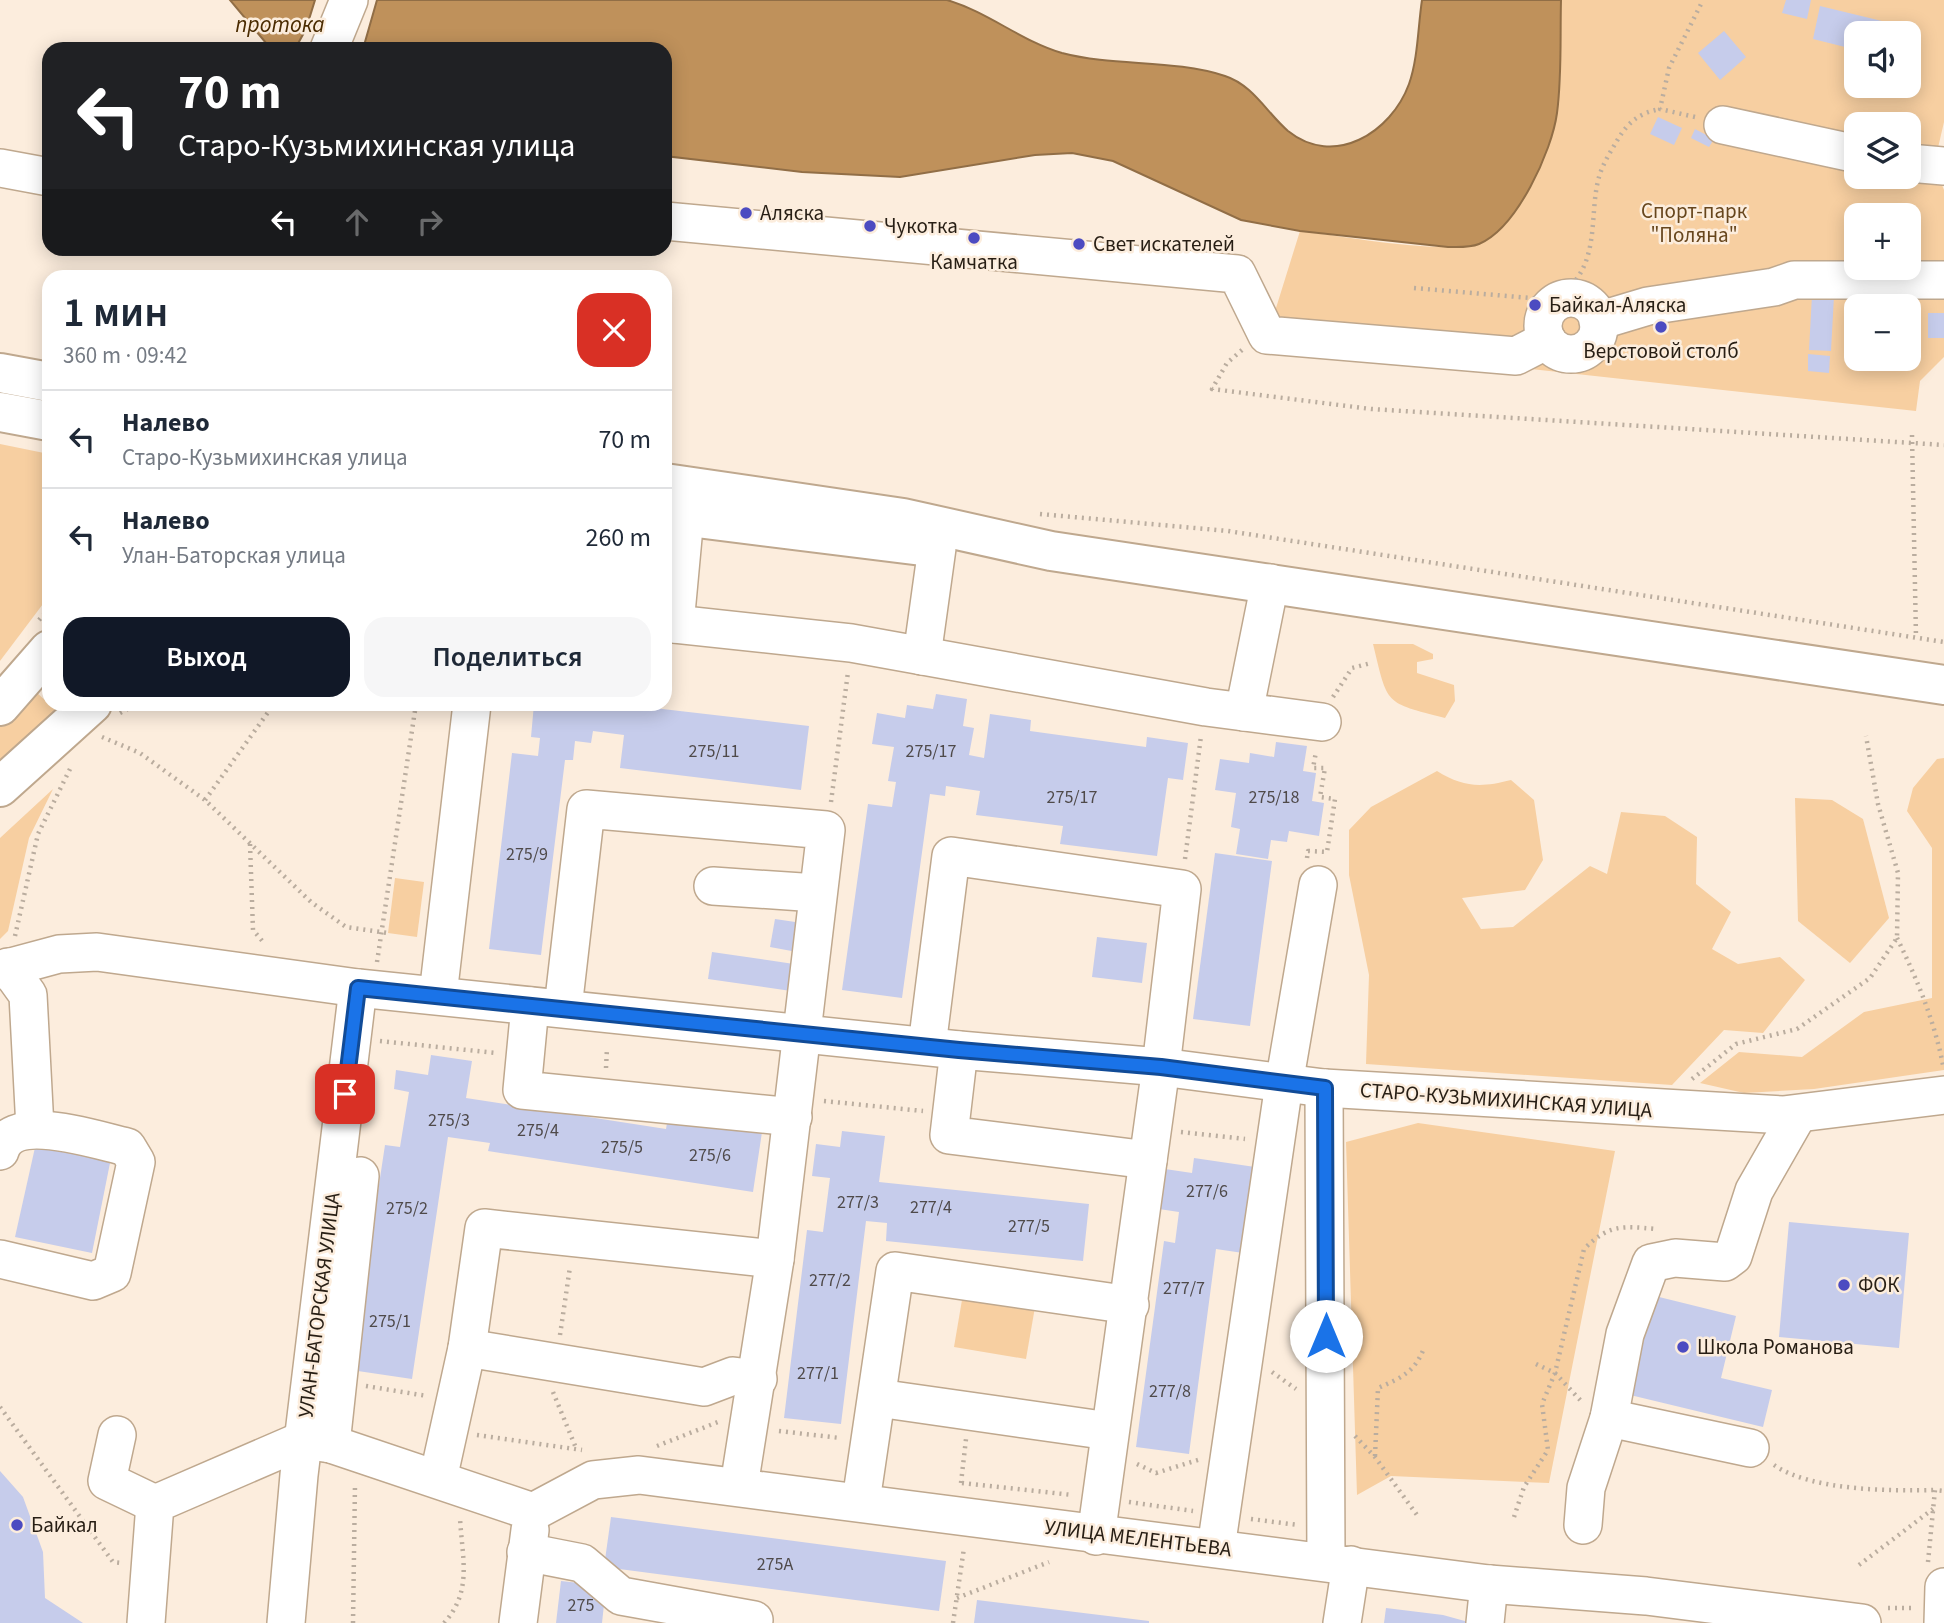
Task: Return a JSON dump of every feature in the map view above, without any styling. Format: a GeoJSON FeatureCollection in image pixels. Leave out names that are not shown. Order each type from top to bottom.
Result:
{"type":"FeatureCollection","features":[{"type":"Feature","properties":{"kind":"main road"},"geometry":{"type":"LineString","coordinates":[[0,373],[42,381]]}},
{"type":"Feature","properties":{"kind":"main road"},"geometry":{"type":"LineString","coordinates":[[0,412],[42,420]]}},
{"type":"Feature","properties":{"kind":"main road"},"geometry":{"type":"LineString","coordinates":[[672,484],[903,518],[1051,551],[1944,685]]}},
{"type":"Feature","properties":{"kind":"main road"},"geometry":{"type":"LineString","coordinates":[[675,515],[937,548],[1051,551]]}},
{"type":"Feature","properties":{"kind":"main road"},"geometry":{"type":"LineString","coordinates":[[0,706],[42,658]]}},
{"type":"Feature","properties":{"kind":"main road"},"geometry":{"type":"LineString","coordinates":[[0,787],[95,719]]}},
{"type":"Feature","properties":{"kind":"street"},"geometry":{"type":"LineString","coordinates":[[332,42],[349,0]]}},
{"type":"Feature","properties":{"kind":"street"},"geometry":{"type":"LineString","coordinates":[[1723,125],[1844,151]]}},
{"type":"Feature","properties":{"kind":"street"},"geometry":{"type":"LineString","coordinates":[[1921,164],[1944,166]]}},
{"type":"Feature","properties":{"kind":"street"},"geometry":{"type":"LineString","coordinates":[[0,168],[42,176]]}},
{"type":"Feature","properties":{"kind":"street"},"geometry":{"type":"LineString","coordinates":[[672,222],[1237,274],[1267,334],[1516,356],[1547,340],[1543,326],[1544,317],[1555,303],[1563,299],[1582,300],[1590,305],[1598,321],[1648,306],[1774,287],[1794,280],[1944,281]]}},
{"type":"Feature","properties":{"kind":"street"},"geometry":{"type":"LineString","coordinates":[[672,580],[675,515]]}},
{"type":"Feature","properties":{"kind":"street"},"geometry":{"type":"LineString","coordinates":[[922,656],[937,548]]}},
{"type":"Feature","properties":{"kind":"street"},"geometry":{"type":"LineString","coordinates":[[1244,712],[1270,583]]}},
{"type":"Feature","properties":{"kind":"street"},"geometry":{"type":"LineString","coordinates":[[672,624],[851,643],[1206,707],[1322,722]]}},
{"type":"Feature","properties":{"kind":"street"},"geometry":{"type":"LineString","coordinates":[[438,995],[471,711]]}},
{"type":"Feature","properties":{"kind":"street"},"geometry":{"type":"LineString","coordinates":[[739,1486],[775,1259],[794,1107],[803,1034],[817,893],[826,830],[586,809],[547,1007],[525,1056],[522,1090],[794,1107]]}},
{"type":"Feature","properties":{"kind":"street"},"geometry":{"type":"LineString","coordinates":[[1096,1535],[1161,1067],[1182,889],[951,856],[943,1048],[951,1114],[949,1135],[1150,1144]]}},
{"type":"Feature","properties":{"kind":"street"},"geometry":{"type":"LineString","coordinates":[[1216,1548],[1284,1084],[1318,885]]}},
{"type":"Feature","properties":{"kind":"street"},"geometry":{"type":"LineString","coordinates":[[713,886],[817,893]]}},
{"type":"Feature","properties":{"kind":"street","name":"СТАРО-КУЗЬМИХИНСКАЯ УЛИЦА"},"geometry":{"type":"LineString","coordinates":[[4,969],[59,954],[97,952],[371,981],[438,995],[943,1048],[1161,1067],[1284,1084],[1724,1114],[1798,1114],[1944,1095]]}},
{"type":"Feature","properties":{"kind":"street"},"geometry":{"type":"LineString","coordinates":[[4,969],[29,995],[35,1128]]}},
{"type":"Feature","properties":{"kind":"street"},"geometry":{"type":"LineString","coordinates":[[317,1442],[375,1041],[371,981]]}},
{"type":"Feature","properties":{"kind":"street","name":"УЛАН-БАТОРСКАЯ УЛИЦА"},"geometry":{"type":"LineString","coordinates":[[286,1623],[317,1442],[371,981]]}},
{"type":"Feature","properties":{"kind":"street"},"geometry":{"type":"LineString","coordinates":[[1325,1088],[1327,1414],[1342,1623]]}},
{"type":"Feature","properties":{"kind":"street"},"geometry":{"type":"LineString","coordinates":[[1583,1525],[1586,1488],[1610,1414],[1625,1334],[1651,1263],[1675,1258],[1724,1262],[1734,1256],[1754,1191],[1798,1114]]}},
{"type":"Feature","properties":{"kind":"street"},"geometry":{"type":"LineString","coordinates":[[0,1151],[2,1144],[15,1132],[35,1128],[127,1147],[136,1162],[112,1273],[93,1282],[0,1259]]}},
{"type":"Feature","properties":{"kind":"street"},"geometry":{"type":"LineString","coordinates":[[448,1493],[447,1430],[467,1348],[484,1228],[775,1259]]}},
{"type":"Feature","properties":{"kind":"street"},"geometry":{"type":"LineString","coordinates":[[861,1502],[872,1442],[895,1271],[1129,1305]]}},
{"type":"Feature","properties":{"kind":"street"},"geometry":{"type":"LineString","coordinates":[[467,1348],[704,1387],[733,1376],[758,1379]]}},
{"type":"Feature","properties":{"kind":"street"},"geometry":{"type":"LineString","coordinates":[[878,1398],[970,1411],[1108,1441]]}},
{"type":"Feature","properties":{"kind":"street"},"geometry":{"type":"LineString","coordinates":[[1610,1414],[1751,1448]]}},
{"type":"Feature","properties":{"kind":"street"},"geometry":{"type":"LineString","coordinates":[[117,1435],[107,1481],[155,1504],[317,1442],[448,1493],[533,1512],[518,1623]]}},
{"type":"Feature","properties":{"kind":"street","name":"УЛИЦА МЕЛЕНТЬЕВА"},"geometry":{"type":"LineString","coordinates":[[533,1512],[593,1480],[639,1475],[1489,1584],[1646,1596],[1862,1623]]}},
{"type":"Feature","properties":{"kind":"street"},"geometry":{"type":"LineString","coordinates":[[146,1623],[155,1504]]}},
{"type":"Feature","properties":{"kind":"street"},"geometry":{"type":"LineString","coordinates":[[526,1552],[582,1563],[621,1596],[762,1622]]}},
{"type":"Feature","properties":{"kind":"street"},"geometry":{"type":"LineString","coordinates":[[1485,1623],[1489,1584]]}},
{"type":"Feature","properties":{"kind":"street"},"geometry":{"type":"LineString","coordinates":[[1944,1587],[1944,1623]]}},
{"type":"Feature","properties":{"kind":"path"},"geometry":{"type":"LineString","coordinates":[[1660,109],[1669,68],[1703,0]]}},
{"type":"Feature","properties":{"kind":"path"},"geometry":{"type":"LineString","coordinates":[[1414,288],[1542,299],[1562,292],[1578,278],[1589,252],[1599,178],[1608,156],[1622,133],[1640,113],[1660,109],[1723,125]]}},
{"type":"Feature","properties":{"kind":"path"},"geometry":{"type":"LineString","coordinates":[[1267,334],[1227,363],[1213,389],[1371,409],[1612,422],[1913,445],[1944,445]]}},
{"type":"Feature","properties":{"kind":"path"},"geometry":{"type":"LineString","coordinates":[[1912,435],[1916,638]]}},
{"type":"Feature","properties":{"kind":"path"},"geometry":{"type":"LineString","coordinates":[[1035,513],[1228,531],[1944,642]]}},
{"type":"Feature","properties":{"kind":"path"},"geometry":{"type":"LineString","coordinates":[[826,830],[840,746],[851,643]]}},
{"type":"Feature","properties":{"kind":"path"},"geometry":{"type":"LineString","coordinates":[[1330,836],[1335,799],[1320,797],[1325,768],[1312,768],[1322,722],[1338,688],[1352,668],[1371,663]]}},
{"type":"Feature","properties":{"kind":"path"},"geometry":{"type":"LineString","coordinates":[[1187,832],[1206,707]]}},
{"type":"Feature","properties":{"kind":"path"},"geometry":{"type":"LineString","coordinates":[[205,800],[269,711]]}},
{"type":"Feature","properties":{"kind":"path"},"geometry":{"type":"LineString","coordinates":[[371,981],[415,711]]}},
{"type":"Feature","properties":{"kind":"path"},"geometry":{"type":"LineString","coordinates":[[95,719],[205,800],[311,902],[346,927],[388,933]]}},
{"type":"Feature","properties":{"kind":"path"},"geometry":{"type":"LineString","coordinates":[[1866,736],[1878,804],[1898,873],[1897,938],[1918,981],[1937,1037],[1944,1070]]}},
{"type":"Feature","properties":{"kind":"path"},"geometry":{"type":"LineString","coordinates":[[4,969],[38,834],[72,765]]}},
{"type":"Feature","properties":{"kind":"path"},"geometry":{"type":"LineString","coordinates":[[250,844],[253,930],[264,943],[278,945]]}},
{"type":"Feature","properties":{"kind":"path"},"geometry":{"type":"LineString","coordinates":[[1686,1084],[1736,1044],[1797,1029],[1870,978],[1897,938]]}},
{"type":"Feature","properties":{"kind":"path"},"geometry":{"type":"LineString","coordinates":[[375,1041],[525,1056]]}},
{"type":"Feature","properties":{"kind":"path"},"geometry":{"type":"LineString","coordinates":[[607,1048],[607,1058]]}},
{"type":"Feature","properties":{"kind":"path"},"geometry":{"type":"LineString","coordinates":[[794,1107],[951,1114]]}},
{"type":"Feature","properties":{"kind":"path"},"geometry":{"type":"LineString","coordinates":[[1150,1144],[1276,1143]]}},
{"type":"Feature","properties":{"kind":"path"},"geometry":{"type":"LineString","coordinates":[[1375,1457],[1378,1388],[1400,1379],[1417,1367],[1424,1348]]}},
{"type":"Feature","properties":{"kind":"path"},"geometry":{"type":"LineString","coordinates":[[1536,1364],[1555,1373],[1578,1401],[1610,1414]]}},
{"type":"Feature","properties":{"kind":"path"},"geometry":{"type":"LineString","coordinates":[[365,1385],[432,1397]]}},
{"type":"Feature","properties":{"kind":"path"},"geometry":{"type":"LineString","coordinates":[[0,1407],[113,1562],[151,1563]]}},
{"type":"Feature","properties":{"kind":"path"},"geometry":{"type":"LineString","coordinates":[[961,1483],[970,1411]]}},
{"type":"Feature","properties":{"kind":"path"},"geometry":{"type":"LineString","coordinates":[[1327,1414],[1347,1428],[1375,1457],[1417,1515]]}},
{"type":"Feature","properties":{"kind":"path"},"geometry":{"type":"LineString","coordinates":[[750,1427],[872,1442]]}},
{"type":"Feature","properties":{"kind":"path"},"geometry":{"type":"LineString","coordinates":[[447,1430],[590,1451]]}},
{"type":"Feature","properties":{"kind":"path"},"geometry":{"type":"LineString","coordinates":[[1108,1441],[1156,1473],[1232,1449]]}},
{"type":"Feature","properties":{"kind":"path"},"geometry":{"type":"LineString","coordinates":[[653,1447],[666,1449]]}},
{"type":"Feature","properties":{"kind":"path"},"geometry":{"type":"LineString","coordinates":[[1751,1448],[1786,1473],[1799,1476],[1836,1484],[1873,1487],[1882,1491],[1935,1490]]}},
{"type":"Feature","properties":{"kind":"path"},"geometry":{"type":"LineString","coordinates":[[353,1623],[354,1478]]}},
{"type":"Feature","properties":{"kind":"path"},"geometry":{"type":"LineString","coordinates":[[947,1481],[1101,1499]]}},
{"type":"Feature","properties":{"kind":"path"},"geometry":{"type":"LineString","coordinates":[[1514,1517],[1524,1487]]}},
{"type":"Feature","properties":{"kind":"path"},"geometry":{"type":"LineString","coordinates":[[444,1623],[456,1610],[464,1590],[448,1493]]}},
{"type":"Feature","properties":{"kind":"path"},"geometry":{"type":"LineString","coordinates":[[1859,1565],[1933,1509]]}},
{"type":"Feature","properties":{"kind":"path"},"geometry":{"type":"LineString","coordinates":[[953,1623],[964,1552]]}},
{"type":"Feature","properties":{"kind":"path"},"geometry":{"type":"LineString","coordinates":[[957,1598],[1049,1562]]}},
{"type":"Feature","properties":{"kind":"green space","name":"Спорт-парк \"Поляна\""},"geometry":{"type":"Polygon","coordinates":[[[1561,0],[1944,0],[1944,122],[1934,165],[1944,190],[1944,357],[1920,381],[1916,411],[1266,340],[1300,231],[1442,247],[1481,243],[1493,236],[1505,223],[1529,185],[1554,126],[1561,56],[1561,0]]]}},
{"type":"Feature","properties":{"kind":"green space"},"geometry":{"type":"Polygon","coordinates":[[[0,444],[42,453],[42,605],[0,661],[0,444]]]}},
{"type":"Feature","properties":{"kind":"green space"},"geometry":{"type":"Polygon","coordinates":[[[1373,644],[1413,644],[1433,654],[1433,659],[1417,662],[1417,673],[1454,685],[1455,701],[1445,718],[1399,704],[1392,698],[1382,679],[1373,644]]]}},
{"type":"Feature","properties":{"kind":"green space"},"geometry":{"type":"Polygon","coordinates":[[[35,691],[42,697],[42,711],[57,711],[61,715],[0,771],[0,725],[35,691]]]}},
{"type":"Feature","properties":{"kind":"green space"},"geometry":{"type":"Polygon","coordinates":[[[1944,758],[1944,1070],[1814,1089],[1744,1093],[1700,1083],[1739,1052],[1802,1057],[1864,1012],[1932,998],[1932,848],[1907,811],[1913,788],[1937,759],[1944,758]]]}},
{"type":"Feature","properties":{"kind":"green space"},"geometry":{"type":"Polygon","coordinates":[[[1437,771],[1455,780],[1472,784],[1511,780],[1534,800],[1543,860],[1525,890],[1462,898],[1481,929],[1513,927],[1590,866],[1607,874],[1621,812],[1665,816],[1697,837],[1696,884],[1731,912],[1712,949],[1738,964],[1780,957],[1805,980],[1763,1033],[1724,1030],[1672,1085],[1366,1064],[1369,975],[1349,875],[1349,830],[1371,807],[1437,771]]]}},
{"type":"Feature","properties":{"kind":"green space"},"geometry":{"type":"Polygon","coordinates":[[[53,789],[29,838],[8,931],[0,939],[0,838],[53,789]]]}},
{"type":"Feature","properties":{"kind":"green space"},"geometry":{"type":"Polygon","coordinates":[[[1795,798],[1832,800],[1863,819],[1889,918],[1850,963],[1798,921],[1795,798]]]}},
{"type":"Feature","properties":{"kind":"green space"},"geometry":{"type":"Polygon","coordinates":[[[395,878],[424,882],[417,937],[388,933],[395,878]]]}},
{"type":"Feature","properties":{"kind":"green space"},"geometry":{"type":"Polygon","coordinates":[[[1418,1123],[1615,1151],[1549,1483],[1391,1476],[1357,1495],[1346,1142],[1418,1123]]]}},
{"type":"Feature","properties":{"kind":"green space"},"geometry":{"type":"Polygon","coordinates":[[[963,1294],[1035,1307],[1026,1359],[954,1347],[963,1294]]]}},
{"type":"Feature","properties":{"kind":"water","name":"протока"},"geometry":{"type":"Polygon","coordinates":[[[230,0],[315,0],[299,42],[265,42],[230,0]]]}},
{"type":"Feature","properties":{"kind":"water"},"geometry":{"type":"Polygon","coordinates":[[[377,0],[947,0],[1062,53],[1103,60],[1185,67],[1225,76],[1244,86],[1288,131],[1306,142],[1324,146],[1359,140],[1375,130],[1401,102],[1414,64],[1422,0],[1561,0],[1559,99],[1548,147],[1530,187],[1507,222],[1479,244],[1467,247],[1300,231],[1241,220],[1113,161],[1072,153],[1035,155],[900,177],[802,172],[672,157],[672,42],[365,42],[377,0]]]}},
{"type":"Feature","properties":{"kind":"building"},"geometry":{"type":"Polygon","coordinates":[[[1786,0],[1811,0],[1807,19],[1782,13],[1786,0]]]}},
{"type":"Feature","properties":{"kind":"building"},"geometry":{"type":"Polygon","coordinates":[[[1820,6],[1882,21],[1844,21],[1844,47],[1813,39],[1820,6]]]}},
{"type":"Feature","properties":{"kind":"building"},"geometry":{"type":"Polygon","coordinates":[[[1724,31],[1746,57],[1720,80],[1698,53],[1724,31]]]}},
{"type":"Feature","properties":{"kind":"building"},"geometry":{"type":"Polygon","coordinates":[[[1658,117],[1682,128],[1674,145],[1650,134],[1658,117]]]}},
{"type":"Feature","properties":{"kind":"building"},"geometry":{"type":"Polygon","coordinates":[[[1695,129],[1714,139],[1709,147],[1691,138],[1695,129]]]}},
{"type":"Feature","properties":{"kind":"building"},"geometry":{"type":"Polygon","coordinates":[[[1812,295],[1834,296],[1831,351],[1809,350],[1812,295]]]}},
{"type":"Feature","properties":{"kind":"building"},"geometry":{"type":"Polygon","coordinates":[[[1928,313],[1944,313],[1944,338],[1928,338],[1928,313]]]}},
{"type":"Feature","properties":{"kind":"building"},"geometry":{"type":"Polygon","coordinates":[[[1808,354],[1830,356],[1829,373],[1808,371],[1808,354]]]}},
{"type":"Feature","properties":{"kind":"building"},"geometry":{"type":"Polygon","coordinates":[[[936,694],[967,699],[963,726],[974,728],[969,755],[984,758],[990,714],[1031,720],[1030,731],[1146,747],[1147,737],[1188,743],[1183,780],[1168,778],[1157,856],[1060,844],[1063,826],[976,815],[980,791],[946,786],[945,796],[930,794],[902,998],[842,990],[868,804],[892,807],[896,782],[888,781],[894,747],[872,744],[877,713],[905,718],[907,705],[933,709],[936,694]]]}},
{"type":"Feature","properties":{"kind":"building"},"geometry":{"type":"Polygon","coordinates":[[[672,710],[809,726],[801,790],[620,768],[624,735],[593,731],[591,743],[575,741],[573,760],[565,760],[541,955],[489,949],[512,753],[538,756],[540,738],[531,737],[533,711],[672,710]]]}},
{"type":"Feature","properties":{"kind":"building"},"geometry":{"type":"Polygon","coordinates":[[[1276,742],[1307,746],[1303,771],[1316,773],[1312,801],[1324,803],[1319,836],[1289,831],[1287,842],[1271,840],[1268,859],[1236,854],[1240,829],[1231,827],[1236,793],[1215,790],[1220,759],[1249,763],[1250,753],[1274,757],[1276,742]]]}},
{"type":"Feature","properties":{"kind":"building"},"geometry":{"type":"Polygon","coordinates":[[[1215,853],[1272,861],[1250,1026],[1193,1019],[1215,853]]]}},
{"type":"Feature","properties":{"kind":"building"},"geometry":{"type":"Polygon","coordinates":[[[775,919],[802,923],[797,952],[770,947],[775,919]]]}},
{"type":"Feature","properties":{"kind":"building"},"geometry":{"type":"Polygon","coordinates":[[[1097,937],[1147,943],[1142,983],[1092,977],[1097,937]]]}},
{"type":"Feature","properties":{"kind":"building"},"geometry":{"type":"Polygon","coordinates":[[[712,952],[794,964],[791,991],[708,979],[712,952]]]}},
{"type":"Feature","properties":{"kind":"building"},"geometry":{"type":"Polygon","coordinates":[[[431,1055],[472,1061],[466,1098],[666,1129],[668,1117],[762,1132],[753,1192],[488,1151],[490,1143],[448,1137],[412,1379],[351,1370],[385,1145],[400,1147],[409,1092],[394,1089],[396,1070],[428,1075],[431,1055]]]}},
{"type":"Feature","properties":{"kind":"building"},"geometry":{"type":"Polygon","coordinates":[[[842,1131],[885,1136],[879,1182],[1089,1204],[1083,1261],[886,1241],[887,1223],[866,1221],[841,1424],[784,1418],[807,1230],[823,1232],[830,1178],[812,1176],[816,1144],[840,1147],[842,1131]]]}},
{"type":"Feature","properties":{"kind":"building"},"geometry":{"type":"Polygon","coordinates":[[[36,1143],[111,1158],[92,1253],[15,1237],[36,1143]]]}},
{"type":"Feature","properties":{"kind":"building"},"geometry":{"type":"Polygon","coordinates":[[[1194,1158],[1255,1167],[1243,1253],[1216,1249],[1189,1454],[1136,1447],[1164,1241],[1175,1243],[1179,1212],[1159,1209],[1165,1169],[1192,1173],[1194,1158]]]}},
{"type":"Feature","properties":{"kind":"building","name":"ФОК"},"geometry":{"type":"Polygon","coordinates":[[[1789,1222],[1909,1233],[1899,1348],[1779,1337],[1789,1222]]]}},
{"type":"Feature","properties":{"kind":"building","name":"Школа Романова"},"geometry":{"type":"Polygon","coordinates":[[[1651,1295],[1736,1316],[1721,1378],[1772,1390],[1763,1427],[1626,1394],[1651,1295]]]}},
{"type":"Feature","properties":{"kind":"building","name":"Байкал"},"geometry":{"type":"Polygon","coordinates":[[[0,1471],[23,1497],[43,1552],[45,1598],[83,1623],[0,1623],[0,1471]]]}},
{"type":"Feature","properties":{"kind":"building"},"geometry":{"type":"Polygon","coordinates":[[[611,1517],[946,1561],[939,1611],[604,1567],[611,1517]]]}},
{"type":"Feature","properties":{"kind":"building"},"geometry":{"type":"Polygon","coordinates":[[[561,1581],[606,1586],[602,1623],[556,1623],[561,1581]]]}},
{"type":"Feature","properties":{"kind":"building"},"geometry":{"type":"Polygon","coordinates":[[[977,1600],[1149,1621],[1149,1623],[974,1623],[977,1600]]]}},
{"type":"Feature","properties":{"kind":"building"},"geometry":{"type":"Polygon","coordinates":[[[1386,1608],[1443,1615],[1472,1623],[1384,1623],[1386,1608]]]}},
{"type":"Feature","properties":{"kind":"place","name":"Аляска"},"geometry":{"type":"Point","coordinates":[746,213]}},
{"type":"Feature","properties":{"kind":"place","name":"Чукотка"},"geometry":{"type":"Point","coordinates":[870,226]}},
{"type":"Feature","properties":{"kind":"place","name":"Камчатка"},"geometry":{"type":"Point","coordinates":[974,238]}},
{"type":"Feature","properties":{"kind":"place","name":"Свет искателей"},"geometry":{"type":"Point","coordinates":[1079,244]}},
{"type":"Feature","properties":{"kind":"place","name":"Байкал-Аляска"},"geometry":{"type":"Point","coordinates":[1535,305]}},
{"type":"Feature","properties":{"kind":"place","name":"Верстовой столб"},"geometry":{"type":"Point","coordinates":[1661,327]}},
{"type":"Feature","properties":{"kind":"place","name":"ФОК"},"geometry":{"type":"Point","coordinates":[1844,1285]}},
{"type":"Feature","properties":{"kind":"place","name":"Школа Романова"},"geometry":{"type":"Point","coordinates":[1683,1347]}},
{"type":"Feature","properties":{"kind":"place","name":"Байкал"},"geometry":{"type":"Point","coordinates":[17,1525]}},
{"type":"Feature","properties":{"kind":"route"},"geometry":{"type":"LineString","coordinates":[[345,1094],[358,988],[959,1050],[1161,1067],[1325,1088],[1326,1336]]}}]}
